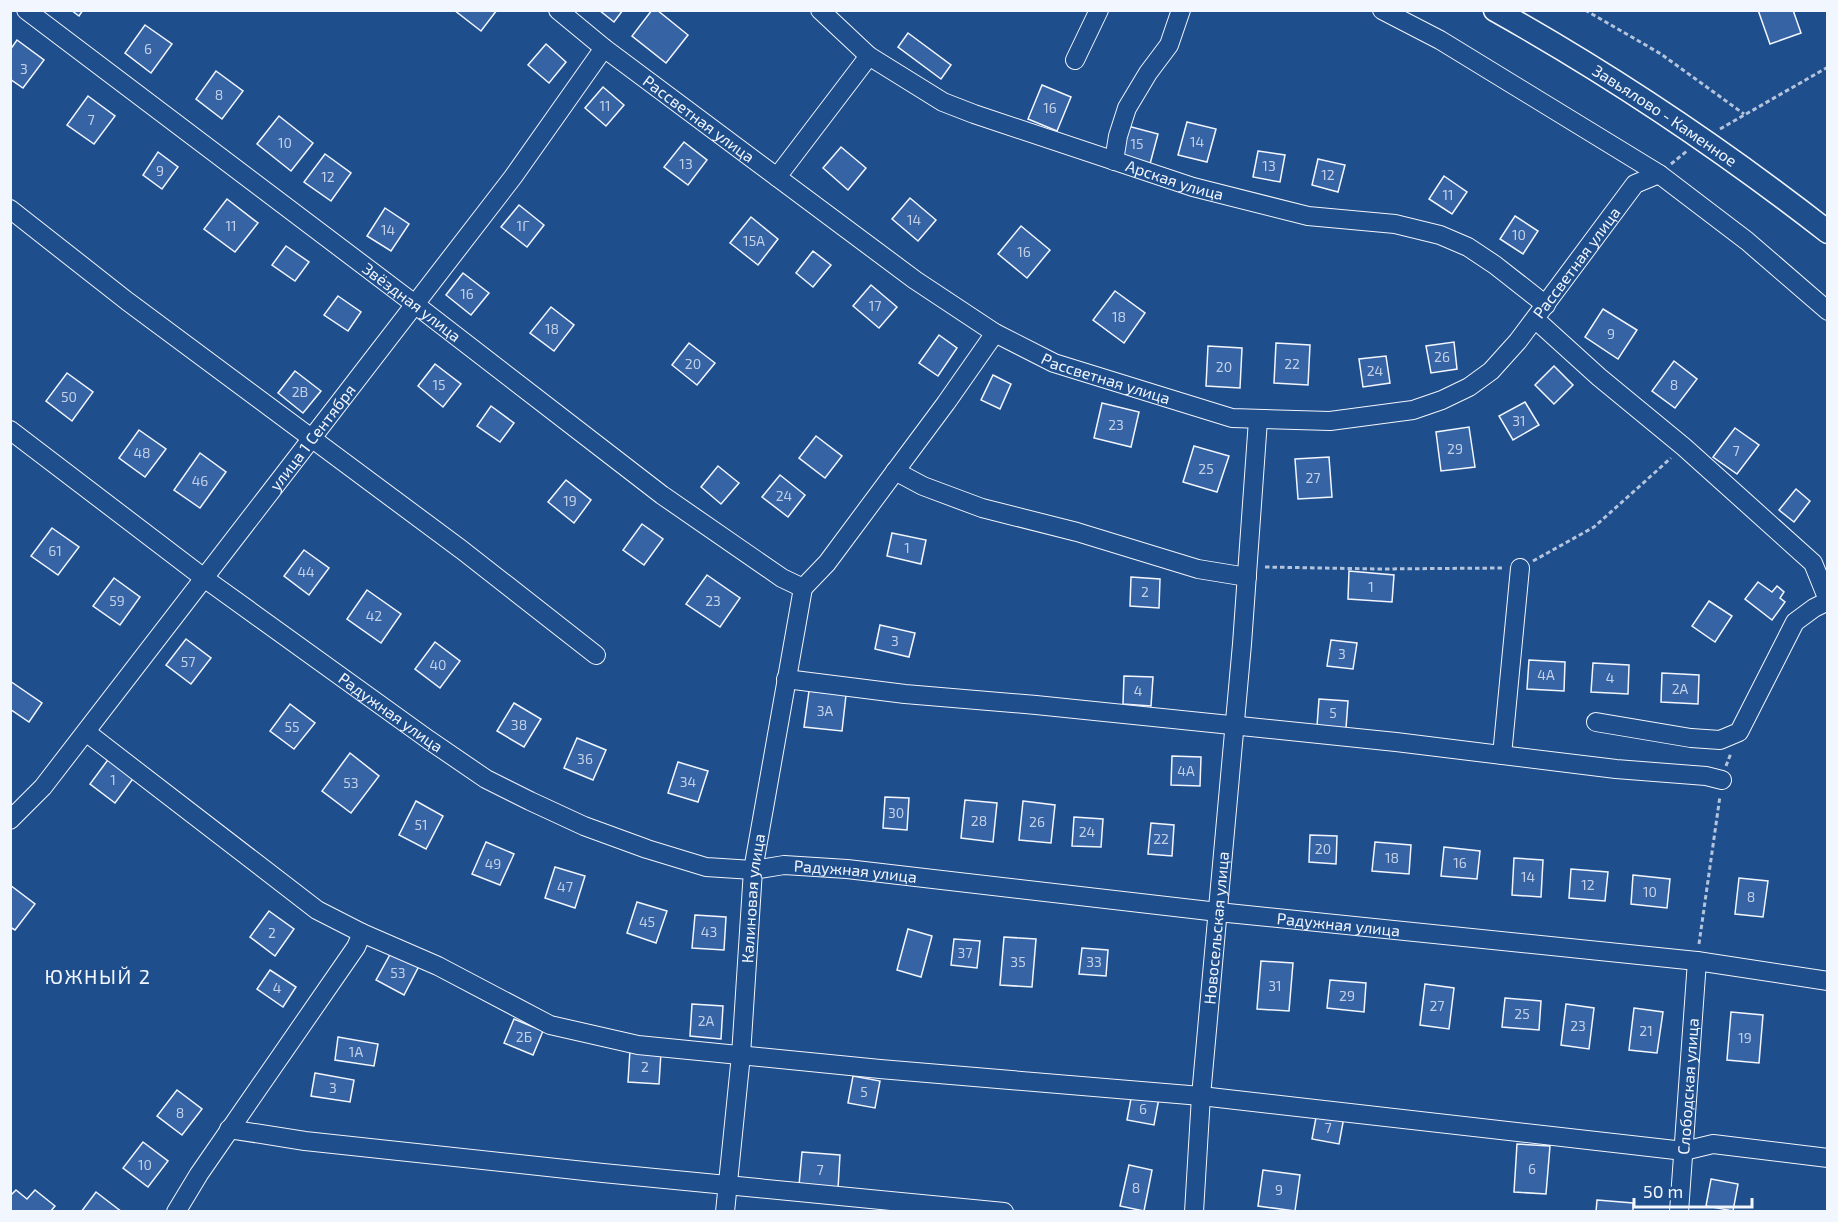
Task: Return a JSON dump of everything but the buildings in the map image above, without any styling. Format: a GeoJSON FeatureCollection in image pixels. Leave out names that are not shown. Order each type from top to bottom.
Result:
{"type":"FeatureCollection","features":[{"type":"Feature","properties":{"kind":"main road","name":"Завьялово - Каменное"},"geometry":{"type":"LineString","coordinates":[[1495,10],[1611,79],[1702,139],[1827,232]]}},
{"type":"Feature","properties":{"kind":"street","name":"Звёздная улица"},"geometry":{"type":"LineString","coordinates":[[26,10],[416,305],[662,495],[782,578],[803,588]]}},
{"type":"Feature","properties":{"kind":"street","name":"Рассветная улица"},"geometry":{"type":"LineString","coordinates":[[558,10],[604,48],[915,280],[995,333],[1065,367],[1232,418],[1330,421],[1413,410],[1469,387],[1491,371],[1518,341],[1635,184],[1659,174]]}},
{"type":"Feature","properties":{"kind":"street","name":"Арская улица"},"geometry":{"type":"LineString","coordinates":[[820,10],[869,56],[943,102],[1193,188],[1308,216],[1395,224],[1440,235],[1468,247],[1495,265],[1599,377],[1684,447],[1813,564],[1823,576],[1827,600]]}},
{"type":"Feature","properties":{"kind":"street"},"geometry":{"type":"LineString","coordinates":[[1075,60],[1099,10]]}},
{"type":"Feature","properties":{"kind":"street"},"geometry":{"type":"LineString","coordinates":[[1114,161],[1118,136],[1127,108],[1148,73],[1169,45],[1181,10]]}},
{"type":"Feature","properties":{"kind":"street"},"geometry":{"type":"LineString","coordinates":[[1382,10],[1440,40],[1659,174],[1747,241],[1827,311]]}},
{"type":"Feature","properties":{"kind":"street","name":"улица 1 Сентября"},"geometry":{"type":"LineString","coordinates":[[10,820],[43,787],[416,305],[513,177],[604,48]]}},
{"type":"Feature","properties":{"kind":"street"},"geometry":{"type":"LineString","coordinates":[[777,177],[869,56]]}},
{"type":"Feature","properties":{"kind":"street"},"geometry":{"type":"LineString","coordinates":[[10,209],[128,301],[462,550],[596,656]]}},
{"type":"Feature","properties":{"kind":"street"},"geometry":{"type":"LineString","coordinates":[[803,588],[827,563],[995,333]]}},
{"type":"Feature","properties":{"kind":"street","name":"Новосельская улица"},"geometry":{"type":"LineString","coordinates":[[1194,1212],[1201,1096],[1242,644],[1258,420]]}},
{"type":"Feature","properties":{"kind":"street","name":"Радужная улица"},"geometry":{"type":"LineString","coordinates":[[10,430],[204,578],[486,779],[584,826],[706,867],[753,870],[784,865],[847,869],[1218,912],[1697,961],[1827,981]]}},
{"type":"Feature","properties":{"kind":"street"},"geometry":{"type":"LineString","coordinates":[[895,471],[923,486],[982,508],[1077,532],[1198,569],[1247,572]]}},
{"type":"Feature","properties":{"kind":"street"},"geometry":{"type":"LineString","coordinates":[[1502,755],[1520,568]]}},
{"type":"Feature","properties":{"kind":"street","name":"Калиновая улица"},"geometry":{"type":"LineString","coordinates":[[725,1212],[741,1055],[753,870],[803,588]]}},
{"type":"Feature","properties":{"kind":"street"},"geometry":{"type":"LineString","coordinates":[[1596,722],[1691,738],[1720,740],[1740,732],[1795,622],[1827,600]]}},
{"type":"Feature","properties":{"kind":"street"},"geometry":{"type":"LineString","coordinates":[[786,679],[905,694],[1396,742],[1616,769],[1706,776],[1722,780]]}},
{"type":"Feature","properties":{"kind":"street"},"geometry":{"type":"LineString","coordinates":[[86,732],[317,910],[438,966],[550,1025],[638,1045],[892,1070],[1201,1096],[1684,1151],[1713,1144],[1827,1158]]}},
{"type":"Feature","properties":{"kind":"street"},"geometry":{"type":"LineString","coordinates":[[176,1212],[229,1129],[356,947],[363,933]]}},
{"type":"Feature","properties":{"kind":"street","name":"Слободская улица"},"geometry":{"type":"LineString","coordinates":[[1679,1212],[1697,961]]}},
{"type":"Feature","properties":{"kind":"street"},"geometry":{"type":"LineString","coordinates":[[229,1129],[316,1142],[726,1186],[1004,1212]]}},
{"type":"Feature","properties":{"kind":"path"},"geometry":{"type":"LineString","coordinates":[[1585,10],[1661,54],[1745,114]]}},
{"type":"Feature","properties":{"kind":"path"},"geometry":{"type":"LineString","coordinates":[[1659,174],[1702,139],[1827,67]]}},
{"type":"Feature","properties":{"kind":"path"},"geometry":{"type":"LineString","coordinates":[[1247,572],[1273,566],[1377,569],[1520,568],[1594,527],[1684,447]]}},
{"type":"Feature","properties":{"kind":"path"},"geometry":{"type":"LineString","coordinates":[[1697,961],[1722,780],[1740,732]]}},
{"type":"Feature","properties":{"kind":"district","name":"ЮЖНЫЙ 2"},"geometry":{"type":"Point","coordinates":[98,977]}}]}
